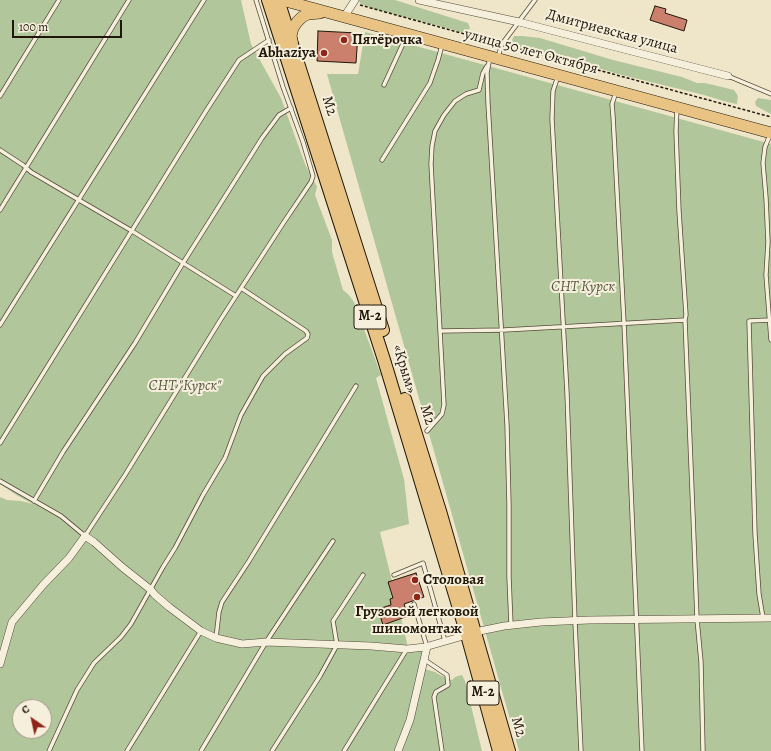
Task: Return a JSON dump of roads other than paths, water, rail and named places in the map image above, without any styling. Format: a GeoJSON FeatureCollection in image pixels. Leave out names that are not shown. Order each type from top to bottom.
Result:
{"type":"FeatureCollection","features":[{"type":"Feature","properties":{"kind":"highway","name":"«Крым»"},"geometry":{"type":"LineString","coordinates":[[268,0],[471,634],[499,751]]}},
{"type":"Feature","properties":{"kind":"highway","name":"М2"},"geometry":{"type":"LineString","coordinates":[[278,0],[438,504],[471,634],[509,751]]}},
{"type":"Feature","properties":{"kind":"main road","name":"улица 50 лет Октября"},"geometry":{"type":"LineString","coordinates":[[282,0],[407,33],[492,59],[558,75],[771,133]]}},
{"type":"Feature","properties":{"kind":"main road"},"geometry":{"type":"LineString","coordinates":[[292,44],[291,36],[293,28],[297,22],[308,14],[327,13]]}},
{"type":"Feature","properties":{"kind":"street","name":"Дмитриевская улица"},"geometry":{"type":"LineString","coordinates":[[418,0],[519,22],[728,76]]}},
{"type":"Feature","properties":{"kind":"street"},"geometry":{"type":"LineString","coordinates":[[344,17],[354,2]]}},
{"type":"Feature","properties":{"kind":"street"},"geometry":{"type":"LineString","coordinates":[[0,664],[12,622],[43,585],[69,558],[85,536],[151,590],[164,603],[201,631],[216,638],[242,644],[266,642],[371,646],[407,649],[428,646],[511,625],[541,622],[771,618]]}},
{"type":"Feature","properties":{"kind":"street"},"geometry":{"type":"LineString","coordinates":[[398,751],[410,720],[428,646]]}},
{"type":"Feature","properties":{"kind":"lane"},"geometry":{"type":"LineString","coordinates":[[0,96],[59,0]]}},
{"type":"Feature","properties":{"kind":"lane"},"geometry":{"type":"LineString","coordinates":[[0,210],[129,0]]}},
{"type":"Feature","properties":{"kind":"lane"},"geometry":{"type":"LineString","coordinates":[[0,325],[204,0]]}},
{"type":"Feature","properties":{"kind":"lane"},"geometry":{"type":"LineString","coordinates":[[0,481],[61,516],[85,536],[241,288],[311,182],[313,176],[256,0]]}},
{"type":"Feature","properties":{"kind":"lane"},"geometry":{"type":"LineString","coordinates":[[427,431],[442,414],[444,405],[431,164],[435,131],[455,100],[478,90],[483,73],[502,44],[535,0]]}},
{"type":"Feature","properties":{"kind":"lane"},"geometry":{"type":"LineString","coordinates":[[384,85],[407,33]]}},
{"type":"Feature","properties":{"kind":"lane"},"geometry":{"type":"LineString","coordinates":[[0,443],[239,60],[269,40]]}},
{"type":"Feature","properties":{"kind":"lane"},"geometry":{"type":"LineString","coordinates":[[382,160],[430,83],[442,43]]}},
{"type":"Feature","properties":{"kind":"lane"},"geometry":{"type":"LineString","coordinates":[[492,59],[487,73],[488,103],[509,497],[509,577],[511,625]]}},
{"type":"Feature","properties":{"kind":"lane"},"geometry":{"type":"LineString","coordinates":[[558,75],[553,91],[552,119],[567,393],[581,751]]}},
{"type":"Feature","properties":{"kind":"lane"},"geometry":{"type":"LineString","coordinates":[[728,76],[771,94]]}},
{"type":"Feature","properties":{"kind":"lane"},"geometry":{"type":"LineString","coordinates":[[617,91],[612,104],[624,323],[642,751]]}},
{"type":"Feature","properties":{"kind":"lane"},"geometry":{"type":"LineString","coordinates":[[677,107],[676,147],[686,316],[697,619],[701,662],[703,751]]}},
{"type":"Feature","properties":{"kind":"lane"},"geometry":{"type":"LineString","coordinates":[[34,501],[63,452],[136,343],[183,263],[262,138],[279,115],[291,108]]}},
{"type":"Feature","properties":{"kind":"lane"},"geometry":{"type":"LineString","coordinates":[[771,133],[765,147],[763,163],[768,242],[766,275],[771,340]]}},
{"type":"Feature","properties":{"kind":"lane"},"geometry":{"type":"LineString","coordinates":[[0,150],[78,200],[132,231],[236,296]]}},
{"type":"Feature","properties":{"kind":"lane"},"geometry":{"type":"LineString","coordinates":[[49,751],[77,690],[94,663],[121,637],[131,624],[175,548],[209,484],[225,458],[241,414],[263,376],[281,357],[307,338],[308,334],[306,331],[241,288]]}},
{"type":"Feature","properties":{"kind":"lane"},"geometry":{"type":"LineString","coordinates":[[763,618],[759,594],[755,534],[749,321],[770,318]]}},
{"type":"Feature","properties":{"kind":"lane"},"geometry":{"type":"LineString","coordinates":[[440,332],[685,320]]}},
{"type":"Feature","properties":{"kind":"lane"},"geometry":{"type":"LineString","coordinates":[[216,638],[219,612],[222,602],[249,561],[356,386]]}},
{"type":"Feature","properties":{"kind":"lane"},"geometry":{"type":"LineString","coordinates":[[201,751],[266,642],[333,541]]}},
{"type":"Feature","properties":{"kind":"lane"},"geometry":{"type":"LineString","coordinates":[[394,574],[423,563],[445,642]]}},
{"type":"Feature","properties":{"kind":"lane"},"geometry":{"type":"LineString","coordinates":[[272,751],[320,676],[337,645],[333,621],[364,575]]}},
{"type":"Feature","properties":{"kind":"lane"},"geometry":{"type":"LineString","coordinates":[[414,604],[428,646]]}},
{"type":"Feature","properties":{"kind":"lane"},"geometry":{"type":"LineString","coordinates":[[127,751],[201,631]]}},
{"type":"Feature","properties":{"kind":"lane"},"geometry":{"type":"LineString","coordinates":[[344,751],[407,649]]}},
{"type":"Feature","properties":{"kind":"lane"},"geometry":{"type":"LineString","coordinates":[[425,660],[447,675],[448,685],[436,692],[434,697],[442,751]]}},
{"type":"Feature","properties":{"kind":"place","name":"Пятёрочка"},"geometry":{"type":"Point","coordinates":[344,40]}},
{"type":"Feature","properties":{"kind":"place","name":"Abhaziya"},"geometry":{"type":"Point","coordinates":[324,53]}},
{"type":"Feature","properties":{"kind":"place","name":"Столовая"},"geometry":{"type":"Point","coordinates":[415,580]}},
{"type":"Feature","properties":{"kind":"place","name":"Грузовой легковой шиномонтаж"},"geometry":{"type":"Point","coordinates":[417,597]}},
{"type":"Feature","properties":{"kind":"park label","name":"СНТ Курск"},"geometry":{"type":"Point","coordinates":[583,287]}},
{"type":"Feature","properties":{"kind":"park label","name":"СНТ \"Курск\""},"geometry":{"type":"Point","coordinates":[185,386]}}]}
